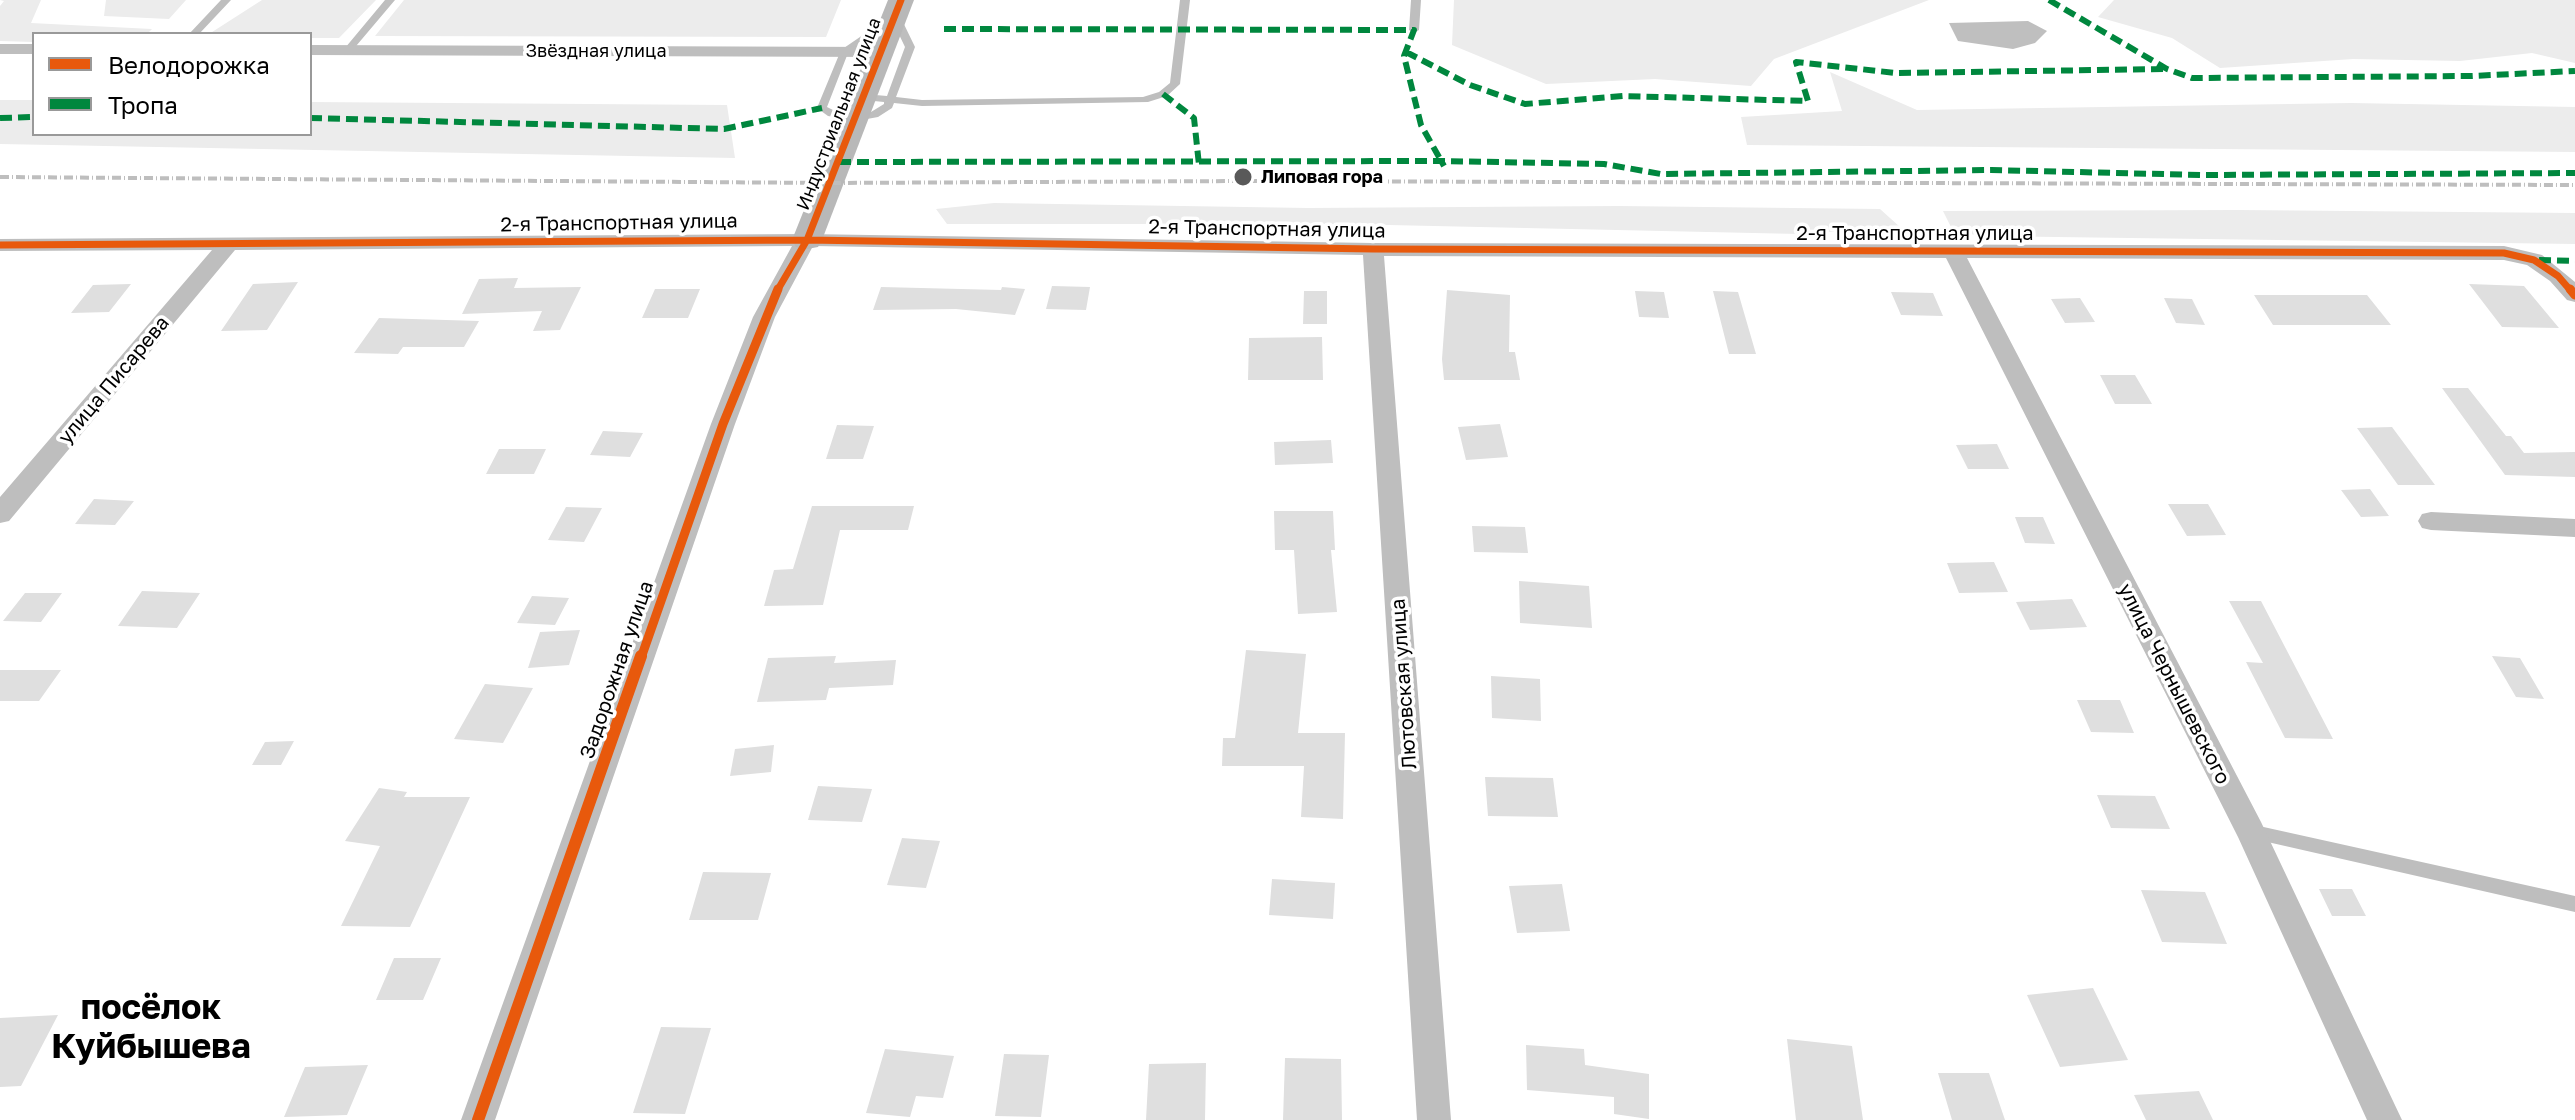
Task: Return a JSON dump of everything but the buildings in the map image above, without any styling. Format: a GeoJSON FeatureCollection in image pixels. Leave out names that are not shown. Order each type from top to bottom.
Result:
{"type":"FeatureCollection","features":[{"type":"Feature","properties":{"kind":"street","name":"Индустриальная улица"},"geometry":{"type":"LineString","coordinates":[[807,240],[871,104],[881,52],[898,8]]}},
{"type":"Feature","properties":{"kind":"street"},"geometry":{"type":"LineString","coordinates":[[0,49],[32,49]]}},
{"type":"Feature","properties":{"kind":"street","name":"Звёздная улица"},"geometry":{"type":"LineString","coordinates":[[312,50],[881,52]]}},
{"type":"Feature","properties":{"kind":"street","name":"2-я Транспортная улица"},"geometry":{"type":"LineString","coordinates":[[0,245],[807,240],[1373,249],[2504,253],[2534,260],[2558,276],[2575,295]]}},
{"type":"Feature","properties":{"kind":"street","name":"Задорожная улица"},"geometry":{"type":"LineString","coordinates":[[478,1120],[723,424],[764,317],[783,278],[807,240]]}},
{"type":"Feature","properties":{"kind":"street","name":"улица Писарева"},"geometry":{"type":"LineString","coordinates":[[0,514],[228,245]]}},
{"type":"Feature","properties":{"kind":"street","name":"Лютовская улица"},"geometry":{"type":"LineString","coordinates":[[1373,249],[1434,1120]]}},
{"type":"Feature","properties":{"kind":"street","name":"улица Чернышевского"},"geometry":{"type":"LineString","coordinates":[[1954,253],[2250,831],[2385,1120]]}},
{"type":"Feature","properties":{"kind":"street"},"geometry":{"type":"LineString","coordinates":[[2431,521],[2575,528]]}},
{"type":"Feature","properties":{"kind":"lane"},"geometry":{"type":"LineString","coordinates":[[196,32],[226,0]]}},
{"type":"Feature","properties":{"kind":"lane"},"geometry":{"type":"LineString","coordinates":[[348,50],[390,0]]}},
{"type":"Feature","properties":{"kind":"lane"},"geometry":{"type":"LineString","coordinates":[[871,104],[910,47],[898,8],[844,52],[822,108],[832,114],[871,104],[1144,100],[1163,94],[1175,84],[1185,0]]}},
{"type":"Feature","properties":{"kind":"lane"},"geometry":{"type":"LineString","coordinates":[[1414,30],[1416,0]]}},
{"type":"Feature","properties":{"kind":"lane"},"geometry":{"type":"LineString","coordinates":[[2250,831],[2575,904]]}},
{"type":"Feature","properties":{"kind":"shaded area"},"geometry":{"type":"Polygon","coordinates":[[[0,0],[41,0],[31,23],[152,29],[149,32],[32,32],[32,42],[0,41],[0,6],[4,1],[0,0]]]}},
{"type":"Feature","properties":{"kind":"shaded area"},"geometry":{"type":"Polygon","coordinates":[[[106,0],[186,0],[169,19],[104,16],[106,0]]]}},
{"type":"Feature","properties":{"kind":"shaded area"},"geometry":{"type":"Polygon","coordinates":[[[262,0],[376,0],[339,38],[312,38],[312,32],[212,32],[262,0]]]}},
{"type":"Feature","properties":{"kind":"shaded area"},"geometry":{"type":"Polygon","coordinates":[[[404,0],[841,0],[826,37],[375,36],[404,0]]]}},
{"type":"Feature","properties":{"kind":"shaded area"},"geometry":{"type":"Polygon","coordinates":[[[1454,0],[1929,0],[1774,59],[1751,86],[1655,79],[1546,84],[1452,45],[1454,0]]]}},
{"type":"Feature","properties":{"kind":"shaded area"},"geometry":{"type":"Polygon","coordinates":[[[2114,0],[2575,0],[2575,63],[2532,53],[2460,61],[2353,59],[2220,68],[2172,38],[2098,17],[2114,0]]]}},
{"type":"Feature","properties":{"kind":"shaded area"},"geometry":{"type":"Polygon","coordinates":[[[2028,21],[2047,31],[2035,43],[2013,49],[1958,41],[1949,23],[2028,21]]]}},
{"type":"Feature","properties":{"kind":"shaded area"},"geometry":{"type":"Polygon","coordinates":[[[1830,72],[1917,110],[2351,103],[2575,107],[2575,152],[1747,145],[1741,117],[1842,111],[1830,72]]]}},
{"type":"Feature","properties":{"kind":"shaded area"},"geometry":{"type":"Polygon","coordinates":[[[0,100],[32,100],[32,136],[312,136],[312,102],[727,105],[735,158],[0,144],[0,100]]]}},
{"type":"Feature","properties":{"kind":"shaded area"},"geometry":{"type":"Polygon","coordinates":[[[994,203],[1308,208],[1619,206],[1880,209],[1900,227],[1799,234],[1343,224],[947,224],[936,209],[994,203]]]}},
{"type":"Feature","properties":{"kind":"shaded area"},"geometry":{"type":"Polygon","coordinates":[[[1943,211],[2575,213],[2575,244],[1982,236],[1953,231],[1943,211]]]}},
{"type":"Feature","properties":{"kind":"railway"},"geometry":{"type":"LineString","coordinates":[[0,177],[830,183],[1243,181],[2575,185]]}},
{"type":"Feature","properties":{"kind":"marked path"},"geometry":{"type":"LineString","coordinates":[[2049,0],[2167,69],[2192,78],[2472,76],[2575,71]]}},
{"type":"Feature","properties":{"kind":"marked path"},"geometry":{"type":"LineString","coordinates":[[944,29],[1414,30],[1404,56],[1421,125],[1444,166]]}},
{"type":"Feature","properties":{"kind":"marked path"},"geometry":{"type":"LineString","coordinates":[[1406,52],[1470,85],[1525,104],[1623,96],[1808,101],[1796,62],[1896,73],[2167,69]]}},
{"type":"Feature","properties":{"kind":"marked path"},"geometry":{"type":"LineString","coordinates":[[1163,94],[1194,118],[1199,165]]}},
{"type":"Feature","properties":{"kind":"marked path"},"geometry":{"type":"LineString","coordinates":[[312,118],[724,129],[822,108]]}},
{"type":"Feature","properties":{"kind":"marked path"},"geometry":{"type":"LineString","coordinates":[[0,118],[32,117]]}},
{"type":"Feature","properties":{"kind":"marked path"},"geometry":{"type":"LineString","coordinates":[[839,162],[1441,161],[1604,164],[1661,174],[1991,170],[2202,175],[2575,173]]}},
{"type":"Feature","properties":{"kind":"marked path"},"geometry":{"type":"LineString","coordinates":[[2539,260],[2575,261]]}},
{"type":"Feature","properties":{"kind":"cycle path"},"geometry":{"type":"LineString","coordinates":[[478,1120],[723,424],[764,317],[783,278],[807,240],[901,0]]}},
{"type":"Feature","properties":{"kind":"cycle path"},"geometry":{"type":"LineString","coordinates":[[0,245],[807,240],[1373,249],[2504,253],[2534,260],[2558,276],[2575,295]]}},
{"type":"Feature","properties":{"kind":"place","name":"Липовая гора"},"geometry":{"type":"Point","coordinates":[1243,177]}},
{"type":"Feature","properties":{"kind":"district","name":"посёлок Куйбышева"},"geometry":{"type":"Point","coordinates":[151,1028]}}]}
